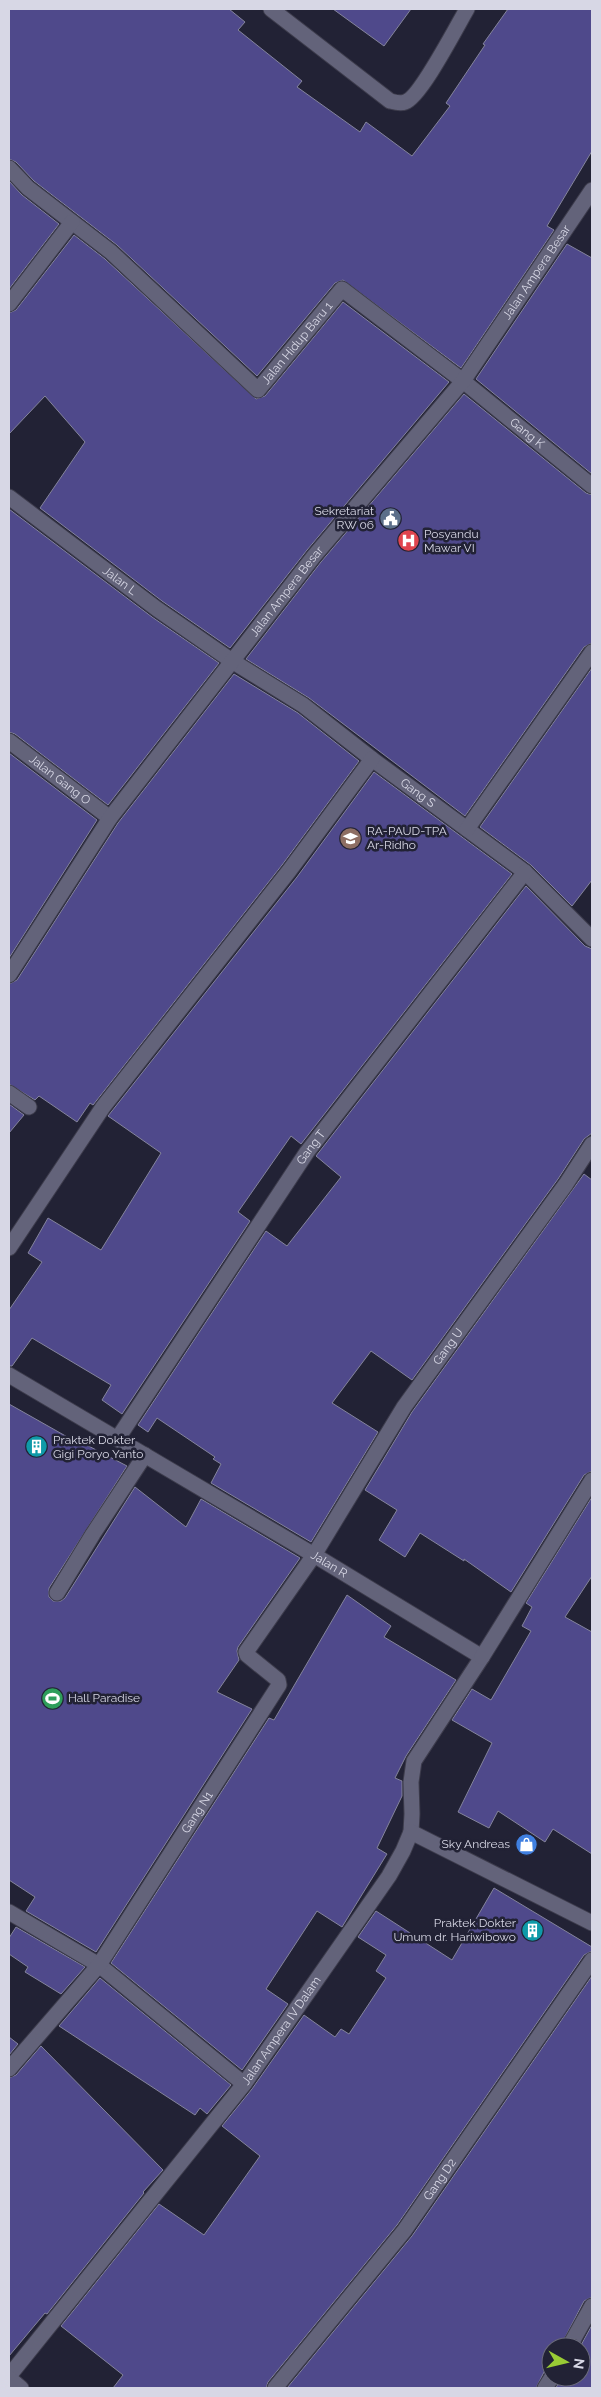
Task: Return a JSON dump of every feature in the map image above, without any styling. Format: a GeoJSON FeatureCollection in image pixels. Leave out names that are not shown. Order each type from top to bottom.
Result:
{"type":"FeatureCollection","features":[{"type":"Feature","properties":{"kind":"street"},"geometry":{"type":"LineString","coordinates":[[271,9],[390,101],[397,103],[405,102],[419,90],[467,9]]}},
{"type":"Feature","properties":{"kind":"street","name":"Jalan Hidup Baru 1"},"geometry":{"type":"LineString","coordinates":[[9,168],[28,188],[111,252],[258,390],[342,290],[463,380]]}},
{"type":"Feature","properties":{"kind":"street","name":"Jalan Ampera Besar"},"geometry":{"type":"LineString","coordinates":[[9,975],[110,818],[314,556],[463,380],[592,190]]}},
{"type":"Feature","properties":{"kind":"street"},"geometry":{"type":"LineString","coordinates":[[9,304],[72,222]]}},
{"type":"Feature","properties":{"kind":"street","name":"Gang K"},"geometry":{"type":"LineString","coordinates":[[463,380],[592,486]]}},
{"type":"Feature","properties":{"kind":"street","name":"Jalan L"},"geometry":{"type":"LineString","coordinates":[[9,497],[157,609],[232,661]]}},
{"type":"Feature","properties":{"kind":"street"},"geometry":{"type":"LineString","coordinates":[[467,829],[592,652]]}},
{"type":"Feature","properties":{"kind":"street","name":"Gang S"},"geometry":{"type":"LineString","coordinates":[[232,661],[303,705],[372,759],[525,872],[592,939]]}},
{"type":"Feature","properties":{"kind":"street","name":"Jalan Gang O"},"geometry":{"type":"LineString","coordinates":[[9,741],[110,818]]}},
{"type":"Feature","properties":{"kind":"street"},"geometry":{"type":"LineString","coordinates":[[9,1248],[103,1107],[289,871],[372,759]]}},
{"type":"Feature","properties":{"kind":"street","name":"Gang T"},"geometry":{"type":"LineString","coordinates":[[118,1438],[307,1152],[525,872]]}},
{"type":"Feature","properties":{"kind":"street"},"geometry":{"type":"LineString","coordinates":[[9,1092],[29,1107]]}},
{"type":"Feature","properties":{"kind":"street","name":"Gang U"},"geometry":{"type":"LineString","coordinates":[[314,1555],[404,1407],[566,1184],[592,1144]]}},
{"type":"Feature","properties":{"kind":"street","name":"Jalan R"},"geometry":{"type":"LineString","coordinates":[[9,1375],[118,1438],[145,1456],[314,1555],[482,1657]]}},
{"type":"Feature","properties":{"kind":"street"},"geometry":{"type":"LineString","coordinates":[[58,1593],[93,1534],[145,1456]]}},
{"type":"Feature","properties":{"kind":"street"},"geometry":{"type":"LineString","coordinates":[[591,1485],[414,1761],[411,1782],[411,1832],[592,1923]]}},
{"type":"Feature","properties":{"kind":"street","name":"Gang N1"},"geometry":{"type":"LineString","coordinates":[[9,2069],[99,1966],[279,1685],[278,1680],[247,1655],[246,1652],[314,1555]]}},
{"type":"Feature","properties":{"kind":"street","name":"Jalan Ampera IV Dalam"},"geometry":{"type":"LineString","coordinates":[[9,2377],[244,2084],[389,1876],[411,1832]]}},
{"type":"Feature","properties":{"kind":"street"},"geometry":{"type":"LineString","coordinates":[[9,1912],[99,1966],[244,2084]]}},
{"type":"Feature","properties":{"kind":"street","name":"Gang D2"},"geometry":{"type":"LineString","coordinates":[[275,2388],[404,2231],[592,1960]]}},
{"type":"Feature","properties":{"kind":"street"},"geometry":{"type":"LineString","coordinates":[[575,2337],[592,2306]]}},
{"type":"Feature","properties":{"kind":"street"},"geometry":{"type":"LineString","coordinates":[[9,2377],[21,2388]]}},
{"type":"Feature","properties":{"kind":"building"},"geometry":{"type":"Polygon","coordinates":[[[9,9],[229,9],[245,22],[238,30],[302,81],[297,87],[360,132],[366,122],[412,156],[450,106],[446,103],[485,45],[483,44],[508,9],[592,9],[592,151],[547,226],[554,230],[461,368],[343,280],[335,283],[257,376],[117,245],[34,181],[16,162],[9,159],[9,9]]]}},
{"type":"Feature","properties":{"kind":"building"},"geometry":{"type":"Polygon","coordinates":[[[333,9],[411,9],[384,46],[333,9]]]}},
{"type":"Feature","properties":{"kind":"building"},"geometry":{"type":"Polygon","coordinates":[[[9,181],[22,195],[59,224],[9,289],[9,181]]]}},
{"type":"Feature","properties":{"kind":"building"},"geometry":{"type":"Polygon","coordinates":[[[74,235],[105,259],[256,399],[265,396],[343,302],[449,382],[307,550],[230,648],[162,601],[40,508],[85,442],[45,396],[9,434],[9,313],[16,310],[74,235]]]}},
{"type":"Feature","properties":{"kind":"building"},"geometry":{"type":"Polygon","coordinates":[[[567,244],[592,258],[592,474],[476,379],[567,244]]]}},
{"type":"Feature","properties":{"kind":"building"},"geometry":{"type":"Polygon","coordinates":[[[464,394],[586,493],[592,495],[592,643],[584,647],[465,816],[309,698],[246,659],[321,562],[464,394]]]}},
{"type":"Feature","properties":{"kind":"building"},"geometry":{"type":"Polygon","coordinates":[[[9,509],[152,617],[219,663],[108,805],[15,734],[9,732],[9,509]]]}},
{"type":"Feature","properties":{"kind":"building"},"geometry":{"type":"Polygon","coordinates":[[[592,668],[592,880],[572,906],[531,865],[480,827],[592,668]]]}},
{"type":"Feature","properties":{"kind":"building"},"geometry":{"type":"Polygon","coordinates":[[[234,674],[298,713],[359,761],[282,865],[93,1105],[90,1103],[77,1122],[39,1096],[35,1100],[9,1084],[9,984],[17,980],[118,823],[234,674]]]}},
{"type":"Feature","properties":{"kind":"building"},"geometry":{"type":"Polygon","coordinates":[[[9,753],[97,820],[9,958],[9,753]]]}},
{"type":"Feature","properties":{"kind":"building"},"geometry":{"type":"Polygon","coordinates":[[[374,772],[512,874],[301,1144],[291,1136],[238,1212],[250,1221],[122,1414],[102,1400],[111,1385],[32,1338],[12,1366],[9,1366],[9,1310],[42,1262],[28,1253],[48,1218],[101,1250],[161,1153],[108,1116],[297,877],[374,772]]]}},
{"type":"Feature","properties":{"kind":"building"},"geometry":{"type":"Polygon","coordinates":[[[526,886],[585,946],[592,949],[592,1133],[584,1139],[558,1179],[412,1380],[371,1351],[332,1403],[378,1432],[311,1542],[211,1483],[221,1464],[213,1459],[215,1457],[157,1418],[148,1432],[138,1425],[266,1231],[287,1246],[341,1177],[316,1156],[526,886]]]}},
{"type":"Feature","properties":{"kind":"building"},"geometry":{"type":"Polygon","coordinates":[[[9,1104],[24,1115],[9,1133],[9,1104]]]}},
{"type":"Feature","properties":{"kind":"building"},"geometry":{"type":"Polygon","coordinates":[[[584,1174],[592,1180],[592,1471],[584,1475],[511,1592],[464,1559],[464,1561],[420,1533],[405,1557],[379,1540],[397,1510],[365,1490],[412,1412],[584,1174]]]}},
{"type":"Feature","properties":{"kind":"building"},"geometry":{"type":"Polygon","coordinates":[[[9,1404],[78,1443],[79,1441],[127,1466],[49,1588],[49,1597],[53,1601],[61,1601],[65,1598],[135,1487],[186,1527],[201,1499],[300,1558],[238,1647],[239,1660],[217,1692],[252,1709],[96,1952],[26,1911],[35,1897],[9,1880],[9,1404]]]}},
{"type":"Feature","properties":{"kind":"building"},"geometry":{"type":"Polygon","coordinates":[[[592,1497],[592,1576],[565,1617],[592,1632],[592,1854],[553,1829],[545,1842],[498,1811],[489,1828],[458,1812],[492,1743],[452,1720],[472,1689],[491,1700],[531,1631],[522,1626],[532,1607],[526,1603],[592,1497]]]}},
{"type":"Feature","properties":{"kind":"building"},"geometry":{"type":"Polygon","coordinates":[[[347,1595],[391,1626],[384,1637],[456,1680],[406,1756],[395,1778],[402,1781],[402,1796],[377,1848],[387,1854],[342,1927],[317,1911],[266,1989],[288,2004],[242,2070],[111,1963],[269,1718],[274,1720],[347,1595]]]}},
{"type":"Feature","properties":{"kind":"building"},"geometry":{"type":"Polygon","coordinates":[[[494,1888],[592,1947],[592,1951],[584,1955],[397,2225],[268,2382],[266,2388],[113,2388],[123,2375],[61,2326],[159,2204],[204,2235],[260,2156],[222,2126],[252,2089],[304,2015],[335,2037],[341,2029],[349,2034],[386,1978],[376,1971],[386,1955],[358,1937],[376,1911],[452,1960],[494,1888]]]}},
{"type":"Feature","properties":{"kind":"building"},"geometry":{"type":"Polygon","coordinates":[[[16,1927],[85,1967],[61,1994],[25,1972],[28,1967],[9,1954],[9,1938],[16,1927]]]}},
{"type":"Feature","properties":{"kind":"building"},"geometry":{"type":"Polygon","coordinates":[[[592,1976],[592,2297],[584,2301],[565,2337],[541,2337],[541,2378],[536,2388],[287,2388],[412,2236],[592,1976]]]}},
{"type":"Feature","properties":{"kind":"building"},"geometry":{"type":"Polygon","coordinates":[[[100,1978],[231,2085],[207,2114],[200,2108],[195,2115],[59,2026],[100,1978]]]}},
{"type":"Feature","properties":{"kind":"building"},"geometry":{"type":"Polygon","coordinates":[[[9,2037],[18,2044],[9,2055],[9,2037]]]}},
{"type":"Feature","properties":{"kind":"building"},"geometry":{"type":"Polygon","coordinates":[[[41,2046],[163,2170],[143,2192],[47,2314],[45,2313],[9,2356],[9,2078],[16,2075],[41,2046]]]}},
{"type":"Feature","properties":{"kind":"building"},"geometry":{"type":"Polygon","coordinates":[[[592,2325],[592,2388],[556,2388],[591,2387],[591,2337],[585,2337],[592,2325]]]}},
{"type":"Feature","properties":{"kind":"place","name":"Sekretariat RW 06"},"geometry":{"type":"Point","coordinates":[390,518]}},
{"type":"Feature","properties":{"kind":"place","name":"Posyandu Mawar VI"},"geometry":{"type":"Point","coordinates":[408,541]}},
{"type":"Feature","properties":{"kind":"place","name":"RA-PAUD-TPA Ar-Ridho"},"geometry":{"type":"Point","coordinates":[351,838]}},
{"type":"Feature","properties":{"kind":"place","name":"Praktek Dokter Gigi Poryo Yanto"},"geometry":{"type":"Point","coordinates":[37,1447]}},
{"type":"Feature","properties":{"kind":"place","name":"Hall Paradise"},"geometry":{"type":"Point","coordinates":[52,1698]}},
{"type":"Feature","properties":{"kind":"place","name":"Sky Andreas"},"geometry":{"type":"Point","coordinates":[526,1844]}},
{"type":"Feature","properties":{"kind":"place","name":"Praktek Dokter Umum dr. Hariwibowo"},"geometry":{"type":"Point","coordinates":[532,1930]}}]}
